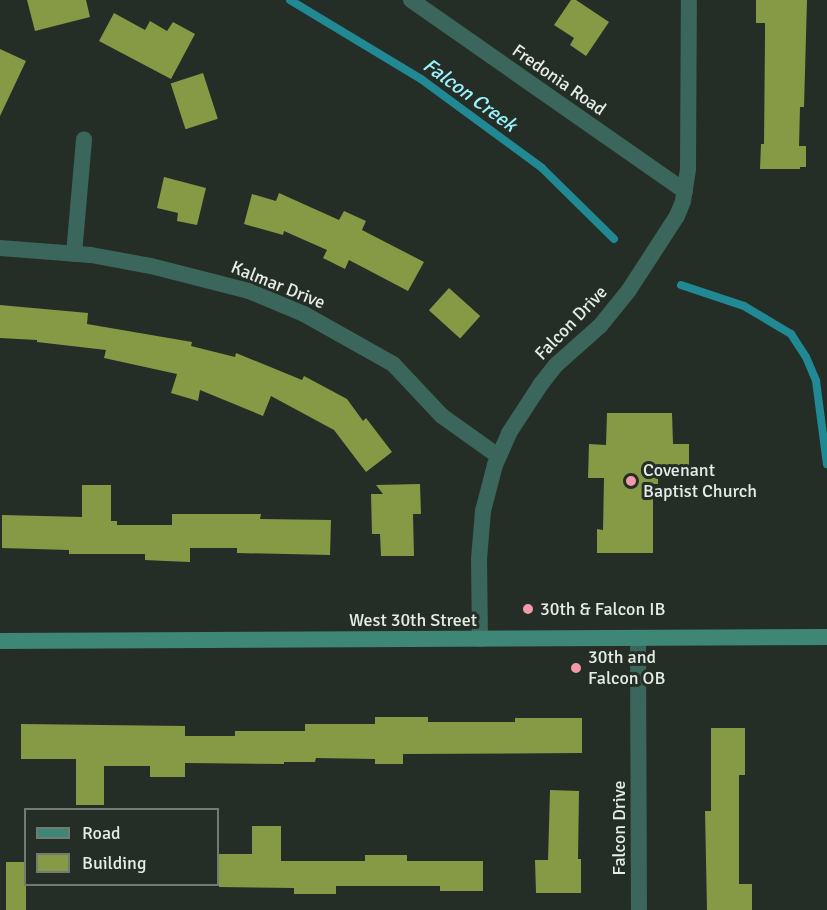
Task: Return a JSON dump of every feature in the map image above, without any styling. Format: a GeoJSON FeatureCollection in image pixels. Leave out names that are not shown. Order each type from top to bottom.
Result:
{"type":"FeatureCollection","features":[{"type":"Feature","properties":{"kind":"main road","name":"West 30th Street"},"geometry":{"type":"LineString","coordinates":[[0,641],[827,637]]}},
{"type":"Feature","properties":{"kind":"street","name":"Fredonia Road"},"geometry":{"type":"LineString","coordinates":[[411,0],[685,191]]}},
{"type":"Feature","properties":{"kind":"street","name":"Falcon Drive"},"geometry":{"type":"LineString","coordinates":[[480,639],[480,534],[488,488],[498,456],[520,412],[556,365],[600,326],[629,290],[677,216],[685,191],[688,168],[689,0]]}},
{"type":"Feature","properties":{"kind":"street"},"geometry":{"type":"LineString","coordinates":[[74,254],[84,139]]}},
{"type":"Feature","properties":{"kind":"street","name":"Kalmar Drive"},"geometry":{"type":"LineString","coordinates":[[0,249],[74,254],[130,261],[209,279],[249,291],[304,314],[393,364],[442,416],[498,456]]}},
{"type":"Feature","properties":{"kind":"street","name":"Falcon Drive"},"geometry":{"type":"LineString","coordinates":[[638,639],[639,910]]}},
{"type":"Feature","properties":{"kind":"building"},"geometry":{"type":"Polygon","coordinates":[[[27,0],[86,0],[90,17],[35,31],[27,0]]]}},
{"type":"Feature","properties":{"kind":"building"},"geometry":{"type":"Polygon","coordinates":[[[571,0],[576,0],[609,22],[586,56],[570,45],[574,38],[554,25],[571,0]]]}},
{"type":"Feature","properties":{"kind":"building"},"geometry":{"type":"Polygon","coordinates":[[[756,0],[807,0],[804,107],[800,107],[799,146],[806,146],[806,167],[800,167],[800,169],[760,169],[761,144],[764,144],[765,23],[756,23],[756,0]]]}},
{"type":"Feature","properties":{"kind":"building"},"geometry":{"type":"Polygon","coordinates":[[[114,13],[145,30],[150,21],[167,31],[173,22],[195,34],[171,79],[99,41],[114,13]]]}},
{"type":"Feature","properties":{"kind":"building"},"geometry":{"type":"Polygon","coordinates":[[[0,49],[26,61],[0,116],[0,49]]]}},
{"type":"Feature","properties":{"kind":"building"},"geometry":{"type":"Polygon","coordinates":[[[203,73],[218,119],[185,129],[171,84],[203,73]]]}},
{"type":"Feature","properties":{"kind":"building"},"geometry":{"type":"Polygon","coordinates":[[[164,177],[206,188],[197,225],[177,221],[178,213],[157,208],[164,177]]]}},
{"type":"Feature","properties":{"kind":"building"},"geometry":{"type":"Polygon","coordinates":[[[279,193],[339,220],[344,211],[366,221],[362,230],[424,262],[408,291],[349,260],[345,269],[323,258],[327,250],[284,231],[283,235],[244,224],[252,194],[276,201],[279,193]]]}},
{"type":"Feature","properties":{"kind":"building"},"geometry":{"type":"Polygon","coordinates":[[[449,288],[480,316],[460,338],[429,310],[449,288]]]}},
{"type":"Feature","properties":{"kind":"building"},"geometry":{"type":"Polygon","coordinates":[[[0,305],[88,313],[87,324],[192,342],[191,346],[235,357],[236,353],[302,380],[304,376],[347,399],[363,421],[366,418],[392,452],[366,472],[334,430],[271,396],[263,416],[200,390],[198,401],[171,393],[177,374],[104,358],[106,350],[37,342],[37,340],[0,338],[0,305]]]}},
{"type":"Feature","properties":{"kind":"building","name":"Covenant Baptist Church"},"geometry":{"type":"Polygon","coordinates":[[[607,413],[672,413],[673,444],[689,444],[689,478],[658,477],[658,484],[653,484],[653,553],[597,553],[597,529],[603,530],[604,478],[588,478],[589,444],[606,445],[607,413]]]}},
{"type":"Feature","properties":{"kind":"building"},"geometry":{"type":"Polygon","coordinates":[[[420,484],[421,514],[413,514],[414,556],[381,556],[380,534],[372,534],[371,494],[383,494],[376,485],[420,484]]]}},
{"type":"Feature","properties":{"kind":"building"},"geometry":{"type":"Polygon","coordinates":[[[82,485],[111,485],[111,521],[117,521],[117,525],[172,525],[172,514],[261,514],[260,519],[331,520],[330,555],[237,553],[237,548],[190,548],[190,562],[145,560],[145,554],[69,554],[69,550],[2,548],[2,515],[82,517],[82,485]]]}},
{"type":"Feature","properties":{"kind":"building"},"geometry":{"type":"Polygon","coordinates":[[[375,717],[428,717],[428,722],[515,722],[515,718],[582,718],[582,753],[403,754],[403,764],[375,764],[375,759],[316,758],[315,762],[284,762],[284,764],[185,763],[185,777],[150,777],[150,766],[104,766],[104,805],[76,805],[76,759],[21,759],[21,724],[185,726],[185,736],[235,736],[235,731],[305,731],[305,724],[375,724],[375,717]]]}},
{"type":"Feature","properties":{"kind":"building"},"geometry":{"type":"Polygon","coordinates":[[[711,728],[745,728],[745,775],[739,775],[739,884],[752,884],[752,910],[707,910],[705,811],[711,811],[711,728]]]}},
{"type":"Feature","properties":{"kind":"building"},"geometry":{"type":"Polygon","coordinates":[[[550,790],[579,791],[578,859],[581,859],[581,893],[536,893],[535,860],[548,860],[550,790]]]}},
{"type":"Feature","properties":{"kind":"building"},"geometry":{"type":"Polygon","coordinates":[[[252,826],[281,826],[281,861],[365,861],[365,855],[407,855],[407,861],[483,861],[483,891],[440,891],[440,886],[336,886],[336,894],[294,894],[294,888],[219,887],[219,854],[252,854],[252,826]]]}},
{"type":"Feature","properties":{"kind":"building"},"geometry":{"type":"Polygon","coordinates":[[[6,862],[24,862],[26,910],[6,910],[6,862]]]}},
{"type":"Feature","properties":{"kind":"waterway","name":"Falcon Creek"},"geometry":{"type":"LineString","coordinates":[[290,0],[421,79],[542,168],[614,239]]}},
{"type":"Feature","properties":{"kind":"waterway","name":"Falcon Creek"},"geometry":{"type":"LineString","coordinates":[[681,285],[744,306],[791,334],[806,357],[816,381],[827,464]]}},
{"type":"Feature","properties":{"kind":"place","name":"Covenant Baptist Church"},"geometry":{"type":"Point","coordinates":[631,481]}},
{"type":"Feature","properties":{"kind":"place","name":"30th & Falcon IB"},"geometry":{"type":"Point","coordinates":[528,609]}},
{"type":"Feature","properties":{"kind":"place","name":"30th and Falcon OB"},"geometry":{"type":"Point","coordinates":[576,668]}}]}
